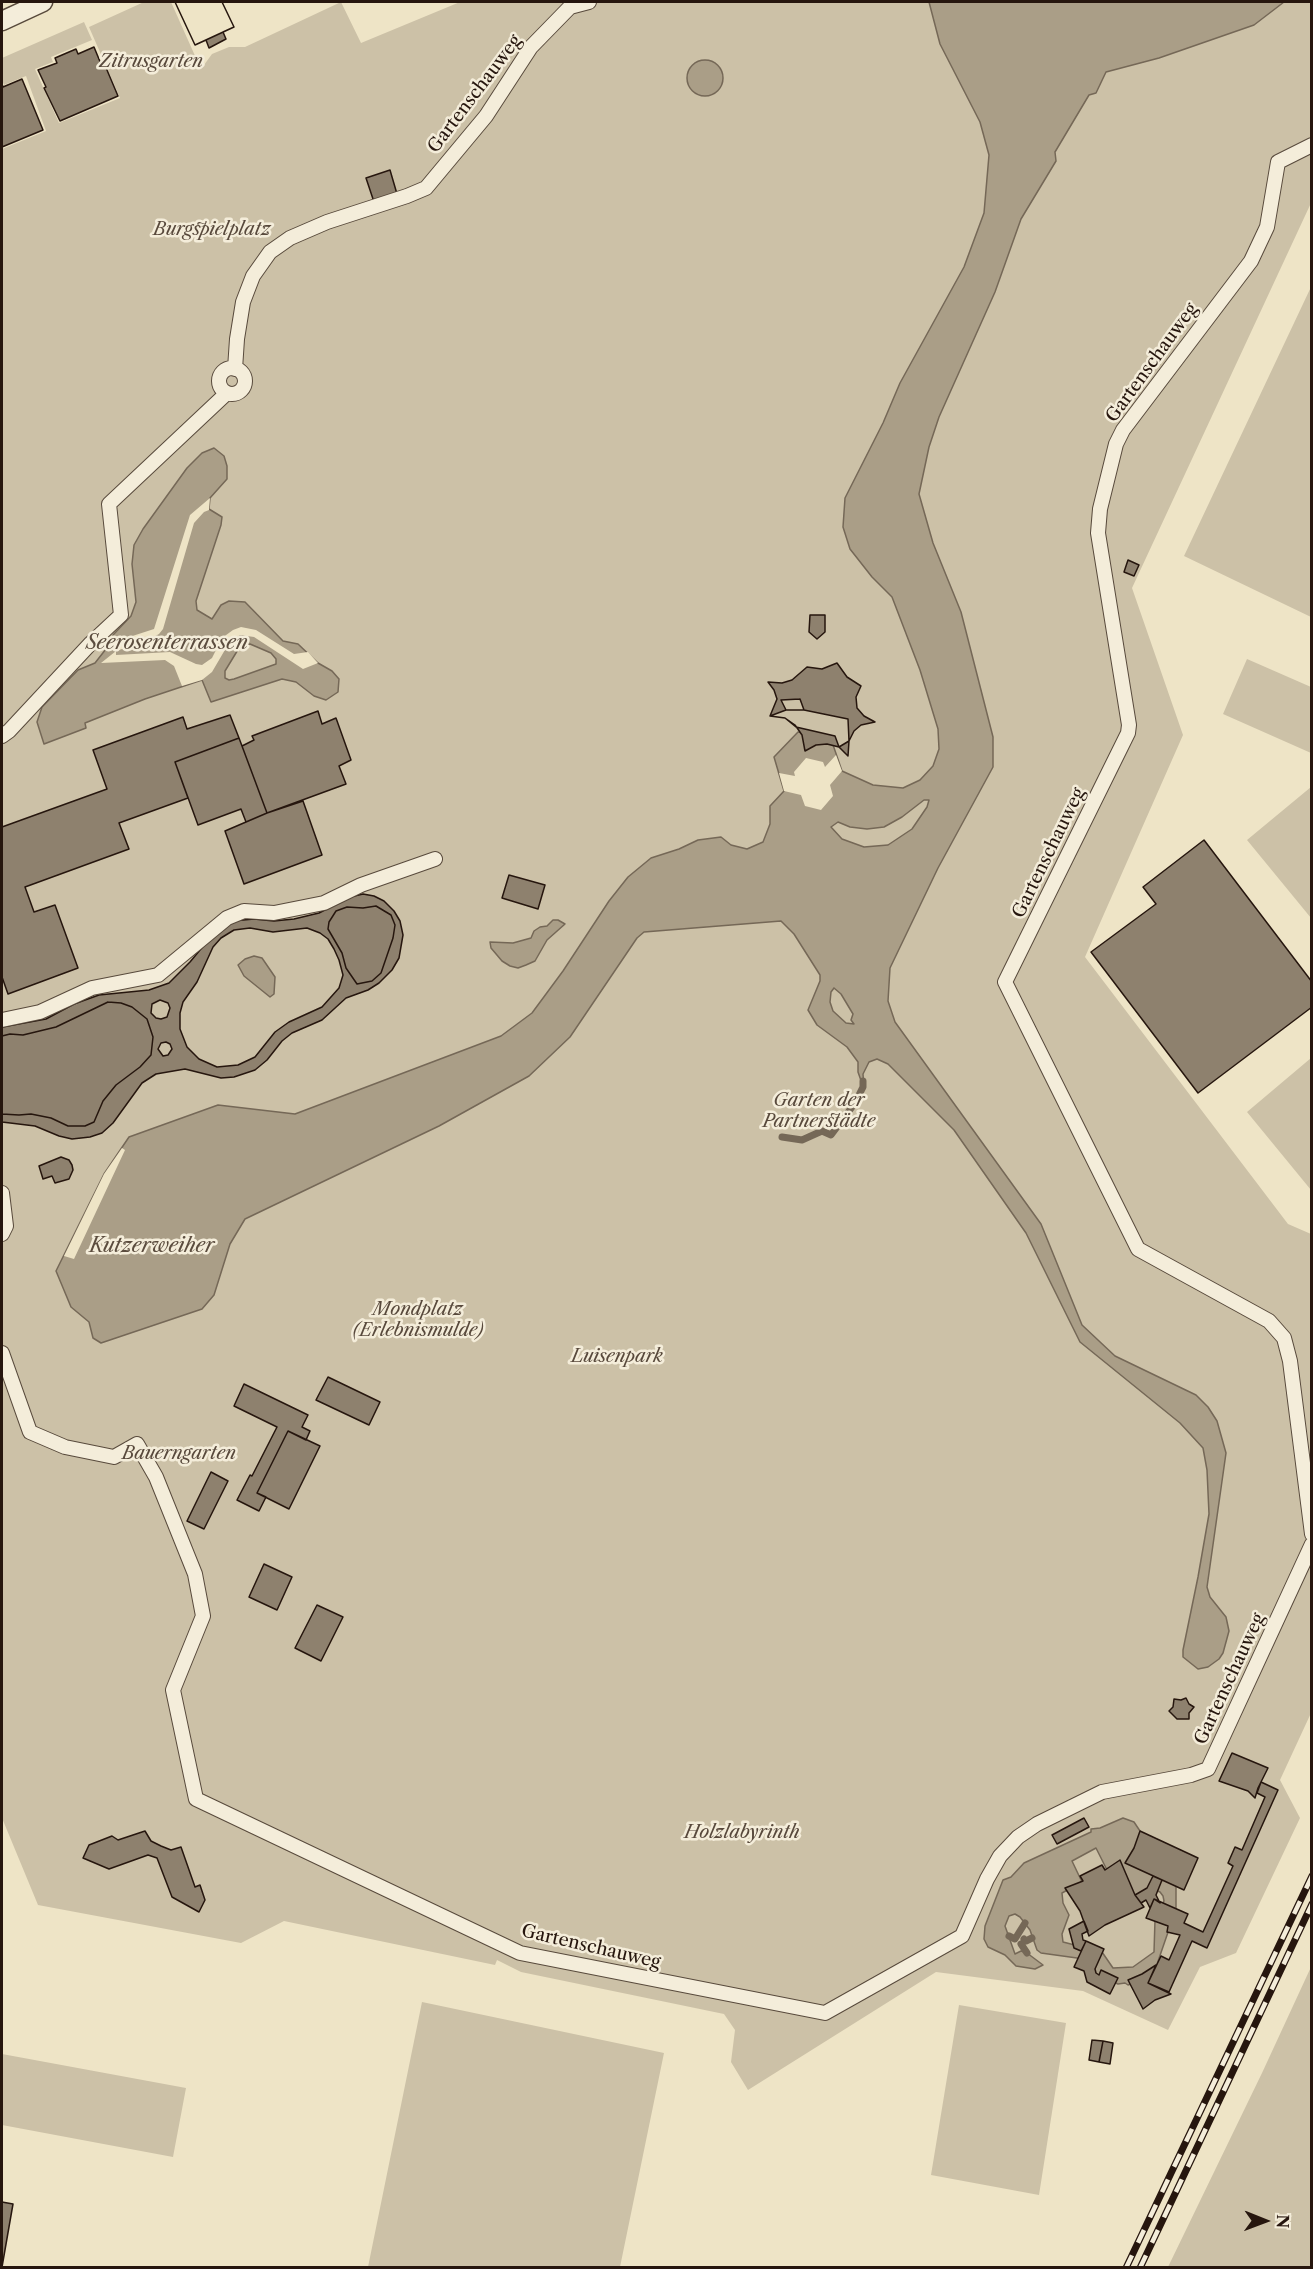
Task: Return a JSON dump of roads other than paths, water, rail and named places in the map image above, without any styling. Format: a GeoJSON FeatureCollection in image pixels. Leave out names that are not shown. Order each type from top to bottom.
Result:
{"type":"FeatureCollection","features":[{"type":"Feature","properties":{"kind":"street"},"geometry":{"type":"LineString","coordinates":[[2,21],[44,2]]}},
{"type":"Feature","properties":{"kind":"street","name":"Gartenschauweg"},"geometry":{"type":"LineString","coordinates":[[2,736],[121,615],[109,504],[227,393],[236,394],[244,387],[244,375],[235,369],[243,302],[253,276],[270,252],[290,238],[327,222],[426,188],[486,116],[531,47],[570,8],[589,2]]}},
{"type":"Feature","properties":{"kind":"street","name":"Gartenschauweg"},"geometry":{"type":"LineString","coordinates":[[1311,145],[1278,162],[1267,227],[1251,261],[1123,430],[1116,444],[1100,508],[1098,533],[1129,725],[1128,733],[1005,982],[1138,1249],[1269,1321],[1284,1338],[1290,1361],[1311,1534]]}},
{"type":"Feature","properties":{"kind":"street"},"geometry":{"type":"LineString","coordinates":[[2,1020],[40,1012],[92,988],[158,975],[227,918],[244,911],[274,913],[324,903],[361,885],[435,859]]}},
{"type":"Feature","properties":{"kind":"street"},"geometry":{"type":"LineString","coordinates":[[2,1193],[6,1226],[2,1234]]}},
{"type":"Feature","properties":{"kind":"street","name":"Gartenschauweg"},"geometry":{"type":"LineString","coordinates":[[2,1353],[30,1432],[65,1448],[114,1457],[137,1444],[156,1477],[195,1574],[203,1616],[173,1690],[196,1799],[520,1953],[825,2013],[962,1936],[987,1879],[1000,1856],[1018,1837],[1037,1824],[1102,1792],[1191,1775],[1208,1768],[1311,1544]]}},
{"type":"Feature","properties":{"kind":"water","name":"Kutzerweiher"},"geometry":{"type":"Polygon","coordinates":[[[929,2],[1284,2],[1254,25],[1159,58],[1106,72],[1096,93],[1089,95],[1055,152],[1056,161],[1021,219],[995,292],[939,417],[929,447],[919,494],[933,543],[961,612],[993,737],[993,767],[938,868],[890,968],[888,1001],[895,1022],[1041,1224],[1082,1325],[1115,1356],[1196,1395],[1217,1421],[1226,1453],[1207,1587],[1210,1597],[1226,1617],[1229,1631],[1219,1659],[1208,1667],[1198,1669],[1183,1657],[1183,1650],[1209,1514],[1207,1470],[1203,1448],[1180,1423],[1080,1342],[1026,1233],[954,1130],[888,1064],[877,1059],[869,1062],[863,1074],[864,1089],[858,1072],[858,1062],[847,1047],[817,1025],[808,1010],[820,981],[820,975],[794,934],[781,921],[644,932],[637,938],[570,1037],[529,1076],[439,1126],[245,1219],[230,1244],[214,1295],[202,1309],[101,1343],[93,1338],[89,1322],[71,1307],[56,1271],[104,1174],[129,1137],[218,1105],[295,1114],[501,1036],[532,1013],[609,901],[628,877],[651,858],[698,840],[721,837],[731,845],[747,849],[763,842],[770,824],[770,806],[784,791],[774,757],[798,732],[831,739],[842,771],[873,785],[903,788],[920,780],[933,766],[939,749],[938,729],[920,670],[892,597],[872,577],[850,549],[843,527],[845,498],[883,423],[900,383],[964,267],[984,213],[989,155],[980,122],[940,44],[929,2]],[[924,800],[884,827],[867,829],[850,827],[838,822],[831,827],[842,839],[864,847],[888,845],[912,829],[927,807],[929,800],[924,800]],[[834,988],[830,1002],[833,1011],[846,1023],[854,1024],[851,1020],[853,1014],[841,994],[834,988]]]}},
{"type":"Feature","properties":{"kind":"water"},"geometry":{"type":"Polygon","coordinates":[[[705,60],[718,65],[723,78],[718,91],[705,96],[692,91],[687,78],[692,65],[705,60]]]}},
{"type":"Feature","properties":{"kind":"water","name":"Seerosenterrassen"},"geometry":{"type":"Polygon","coordinates":[[[214,448],[224,456],[227,479],[210,498],[209,509],[222,517],[196,601],[197,610],[212,619],[221,605],[229,601],[245,602],[283,641],[298,644],[318,663],[332,671],[339,679],[338,692],[326,700],[314,696],[296,682],[282,679],[211,702],[202,680],[145,699],[85,723],[86,728],[44,744],[37,722],[42,707],[78,670],[95,663],[113,640],[113,635],[131,616],[136,602],[132,564],[134,545],[187,468],[202,453],[214,448]],[[250,644],[239,648],[225,671],[225,678],[234,679],[276,664],[276,659],[271,653],[250,644]]]}},
{"type":"Feature","properties":{"kind":"water"},"geometry":{"type":"Polygon","coordinates":[[[553,920],[565,924],[547,940],[535,961],[518,968],[510,966],[502,961],[491,948],[490,942],[513,943],[531,938],[534,931],[547,926],[553,920]]]}},
{"type":"Feature","properties":{"kind":"water"},"geometry":{"type":"Polygon","coordinates":[[[254,956],[262,958],[275,977],[274,994],[270,997],[244,976],[238,965],[254,956]]]}},
{"type":"Feature","properties":{"kind":"water"},"geometry":{"type":"Polygon","coordinates":[[[1123,1818],[1134,1822],[1176,1885],[1176,1909],[1155,1970],[1147,1978],[1128,1985],[1118,1984],[1096,1974],[1091,1967],[1077,1958],[1041,1953],[1037,1950],[1030,1930],[1015,1914],[1009,1916],[1005,1926],[1015,1954],[1021,1951],[1027,1953],[1043,1965],[1035,1969],[1016,1966],[1005,1955],[988,1947],[984,1939],[985,1926],[1003,1880],[1011,1877],[1024,1863],[1091,1832],[1091,1829],[1100,1828],[1123,1818]],[[1096,1848],[1072,1861],[1082,1882],[1062,1893],[1063,1903],[1069,1915],[1062,1934],[1063,1942],[1102,1952],[1113,1968],[1133,1967],[1154,1952],[1155,1920],[1164,1901],[1163,1896],[1160,1892],[1150,1888],[1135,1896],[1107,1870],[1096,1848]]]}},
{"type":"Feature","properties":{"kind":"waterway"},"geometry":{"type":"LineString","coordinates":[[782,1137],[802,1140],[822,1131],[831,1135],[855,1103],[863,1087],[863,1081]]}},
{"type":"Feature","properties":{"kind":"waterway"},"geometry":{"type":"LineString","coordinates":[[1009,1936],[1015,1939],[1025,1923]]}},
{"type":"Feature","properties":{"kind":"waterway"},"geometry":{"type":"LineString","coordinates":[[1024,1939],[1026,1941],[1032,1938]]}},
{"type":"Feature","properties":{"kind":"waterway"},"geometry":{"type":"LineString","coordinates":[[1021,1944],[1027,1953]]}},
{"type":"Feature","properties":{"kind":"railway"},"geometry":{"type":"LineString","coordinates":[[1126,2268],[1312,1876]]}},
{"type":"Feature","properties":{"kind":"railway"},"geometry":{"type":"LineString","coordinates":[[1140,2268],[1312,1904]]}},
{"type":"Feature","properties":{"kind":"park label","name":"Zitrusgarten"},"geometry":{"type":"Point","coordinates":[151,62]}},
{"type":"Feature","properties":{"kind":"park label","name":"Burgspielplatz"},"geometry":{"type":"Point","coordinates":[212,230]}},
{"type":"Feature","properties":{"kind":"park label","name":"Garten der Partnerstädte"},"geometry":{"type":"Point","coordinates":[819,1111]}},
{"type":"Feature","properties":{"kind":"park label","name":"Mondplatz (Erlebnismulde)"},"geometry":{"type":"Point","coordinates":[418,1320]}},
{"type":"Feature","properties":{"kind":"park label","name":"Luisenpark"},"geometry":{"type":"Point","coordinates":[617,1357]}},
{"type":"Feature","properties":{"kind":"park label","name":"Bauerngarten"},"geometry":{"type":"Point","coordinates":[179,1454]}},
{"type":"Feature","properties":{"kind":"park label","name":"Holzlabyrinth"},"geometry":{"type":"Point","coordinates":[742,1833]}}]}
